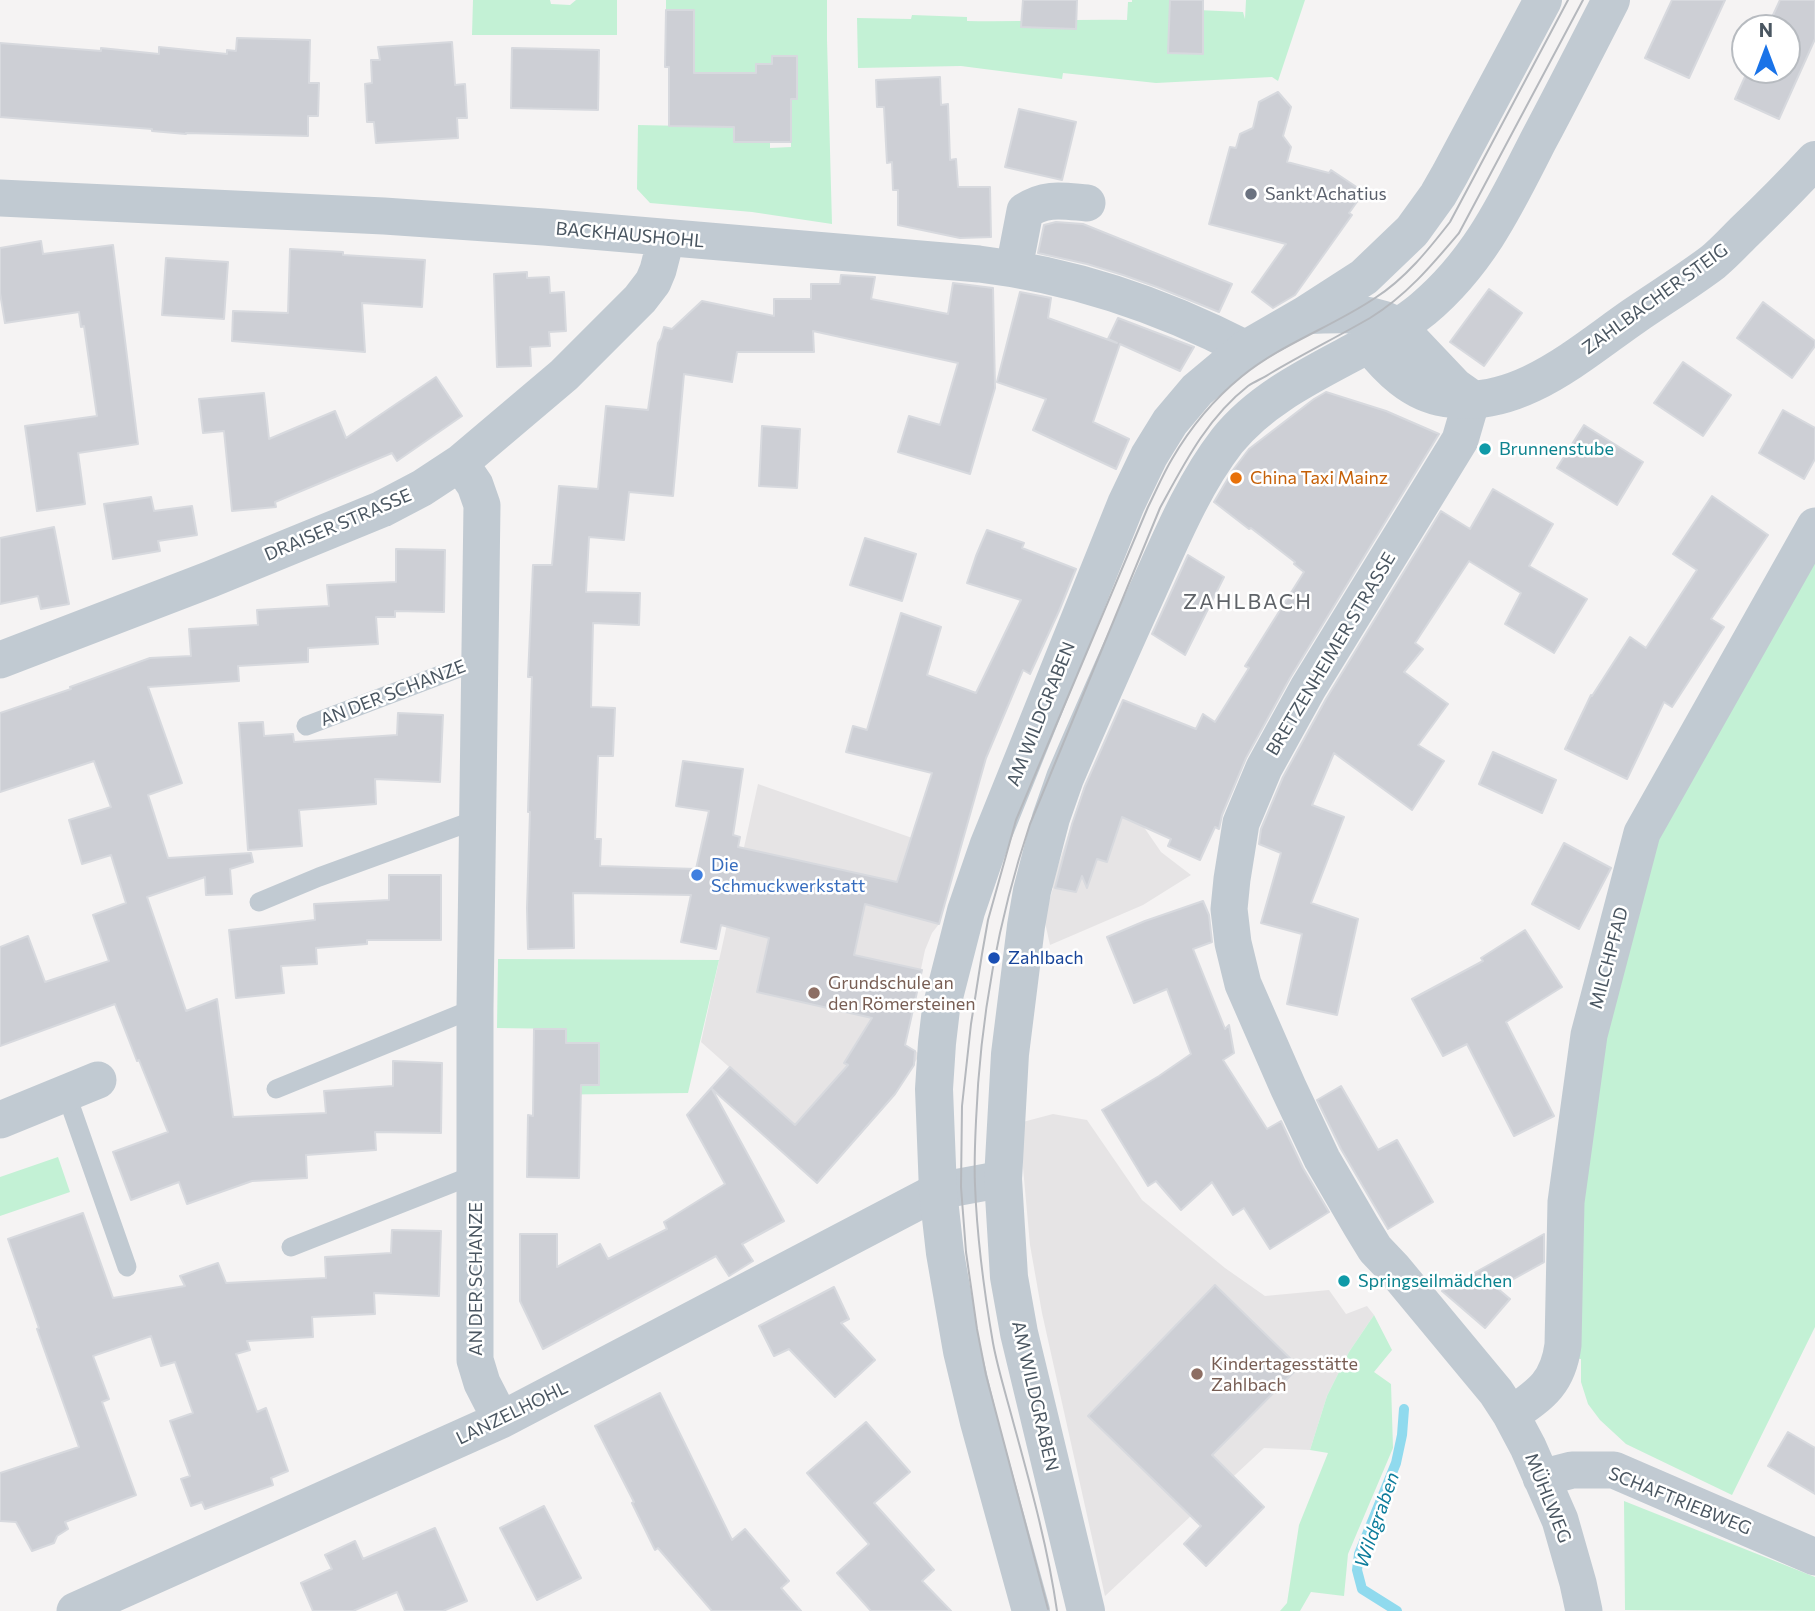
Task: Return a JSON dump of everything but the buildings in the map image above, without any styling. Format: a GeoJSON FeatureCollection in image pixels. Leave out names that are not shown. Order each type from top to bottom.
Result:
{"type":"FeatureCollection","features":[{"type":"Feature","properties":{"kind":"street"},"geometry":{"type":"LineString","coordinates":[[1380,329],[1403,240],[1444,184],[1543,0]]}},
{"type":"Feature","properties":{"kind":"street","name":"AM WILDGRABEN"},"geometry":{"type":"LineString","coordinates":[[1086,1611],[1019,1333],[1009,1277],[1004,1225],[1003,1179],[1010,1054],[1032,891],[1056,805],[1114,664],[1194,492],[1234,434],[1247,420],[1380,329],[1425,307],[1475,254],[1502,212],[1611,0]]}},
{"type":"Feature","properties":{"kind":"street","name":"ZAHLBACHER STEIG"},"geometry":{"type":"LineString","coordinates":[[1472,399],[1504,395],[1552,373],[1714,261],[1786,192],[1815,160]]}},
{"type":"Feature","properties":{"kind":"street","name":"BACKHAUSHOHL"},"geometry":{"type":"LineString","coordinates":[[0,198],[384,216],[1014,268],[1098,290],[1156,309],[1246,349]]}},
{"type":"Feature","properties":{"kind":"street"},"geometry":{"type":"LineString","coordinates":[[1014,268],[1025,211],[1048,201],[1087,203]]}},
{"type":"Feature","properties":{"kind":"street","name":"DRAISER STRASSE"},"geometry":{"type":"LineString","coordinates":[[0,660],[211,579],[382,509],[422,488],[460,463],[564,375],[640,299],[653,282],[666,239]]}},
{"type":"Feature","properties":{"kind":"street","name":"AM WILDGRABEN"},"geometry":{"type":"LineString","coordinates":[[1031,1611],[962,1351],[937,1191],[934,1089],[941,1009],[965,911],[989,844],[1125,504],[1170,422],[1209,379],[1246,349],[1364,277],[1403,240]]}},
{"type":"Feature","properties":{"kind":"street"},"geometry":{"type":"LineString","coordinates":[[1305,315],[1380,329],[1472,399]]}},
{"type":"Feature","properties":{"kind":"street"},"geometry":{"type":"LineString","coordinates":[[1246,349],[1269,375],[1273,400]]}},
{"type":"Feature","properties":{"kind":"street","name":"BRETZENHEIMER STRASSE"},"geometry":{"type":"LineString","coordinates":[[1472,399],[1460,440],[1308,688],[1264,768],[1241,823],[1229,909],[1233,943],[1243,984],[1322,1159],[1375,1249],[1504,1404]]}},
{"type":"Feature","properties":{"kind":"street","name":"AN DER SCHANZE"},"geometry":{"type":"LineString","coordinates":[[460,463],[475,485],[482,505],[475,1008],[475,1360],[482,1383],[501,1420]]}},
{"type":"Feature","properties":{"kind":"street","name":"MILCHPFAD"},"geometry":{"type":"LineString","coordinates":[[1504,1404],[1536,1398],[1554,1378],[1560,1364],[1563,1345],[1566,1202],[1589,1035],[1642,833],[1815,526]]}},
{"type":"Feature","properties":{"kind":"street"},"geometry":{"type":"LineString","coordinates":[[0,1120],[82,1086]]}},
{"type":"Feature","properties":{"kind":"street"},"geometry":{"type":"LineString","coordinates":[[937,1191],[1003,1179]]}},
{"type":"Feature","properties":{"kind":"street","name":"LANZELHOHL"},"geometry":{"type":"LineString","coordinates":[[75,1611],[501,1420],[937,1191]]}},
{"type":"Feature","properties":{"kind":"street","name":"MÜHLWEG"},"geometry":{"type":"LineString","coordinates":[[1504,1404],[1560,1520],[1584,1611]]}},
{"type":"Feature","properties":{"kind":"street","name":"SCHAFTRIEBWEG"},"geometry":{"type":"LineString","coordinates":[[1541,1478],[1572,1470],[1614,1470],[1815,1557]]}},
{"type":"Feature","properties":{"kind":"lane","name":"AN DER SCHANZE"},"geometry":{"type":"LineString","coordinates":[[306,726],[480,660]]}},
{"type":"Feature","properties":{"kind":"lane"},"geometry":{"type":"LineString","coordinates":[[259,902],[478,818]]}},
{"type":"Feature","properties":{"kind":"lane"},"geometry":{"type":"LineString","coordinates":[[276,1089],[475,1008]]}},
{"type":"Feature","properties":{"kind":"lane"},"geometry":{"type":"LineString","coordinates":[[82,1086],[127,1267]]}},
{"type":"Feature","properties":{"kind":"lane","name":"AN DER SCHANZE"},"geometry":{"type":"LineString","coordinates":[[291,1247],[476,1174]]}},
{"type":"Feature","properties":{"kind":"shaded area","name":"Grundschule an den Römersteinen"},"geometry":{"type":"Polygon","coordinates":[[[758,784],[958,854],[939,924],[925,950],[911,1016],[902,1042],[920,1054],[895,1095],[836,1162],[701,1042],[758,784]]]}},
{"type":"Feature","properties":{"kind":"shaded area"},"geometry":{"type":"Polygon","coordinates":[[[1084,786],[1128,804],[1161,852],[1191,875],[1143,905],[1050,945],[1044,918],[1053,888],[1051,887],[1084,786]]]}},
{"type":"Feature","properties":{"kind":"shaded area","name":"Kindertagesstätte Zahlbach"},"geometry":{"type":"Polygon","coordinates":[[[1053,1114],[1087,1120],[1142,1200],[1225,1268],[1265,1296],[1329,1290],[1346,1314],[1367,1306],[1374,1315],[1349,1352],[1327,1396],[1310,1450],[1264,1448],[1105,1596],[1042,1313],[1030,1245],[1019,1123],[1053,1114]]]}},
{"type":"Feature","properties":{"kind":"green space"},"geometry":{"type":"Polygon","coordinates":[[[473,0],[550,0],[551,4],[570,5],[576,0],[617,0],[617,35],[472,35],[473,0]]]}},
{"type":"Feature","properties":{"kind":"green space"},"geometry":{"type":"Polygon","coordinates":[[[666,0],[827,0],[832,224],[752,212],[650,203],[637,189],[638,125],[734,127],[735,142],[757,142],[770,137],[770,148],[791,147],[791,99],[797,56],[773,56],[772,64],[756,64],[756,78],[734,73],[694,73],[694,11],[666,10],[666,0]]]}},
{"type":"Feature","properties":{"kind":"green space"},"geometry":{"type":"Polygon","coordinates":[[[1170,0],[1168,52],[1197,10],[1243,12],[1245,19],[1246,0],[1305,0],[1278,81],[1272,77],[1156,83],[1063,73],[1062,79],[961,66],[858,68],[857,18],[911,19],[912,15],[967,17],[967,21],[1127,20],[1128,2],[1170,0]]]}},
{"type":"Feature","properties":{"kind":"green space"},"geometry":{"type":"Polygon","coordinates":[[[1815,547],[1815,1327],[1732,1495],[1626,1444],[1600,1420],[1588,1404],[1581,1382],[1581,1359],[1571,1358],[1597,1038],[1651,834],[1815,547]]]}},
{"type":"Feature","properties":{"kind":"green space"},"geometry":{"type":"Polygon","coordinates":[[[498,959],[719,960],[688,1093],[533,1095],[533,1084],[598,1085],[599,1043],[566,1043],[566,1029],[497,1028],[498,959]]]}},
{"type":"Feature","properties":{"kind":"green space"},"geometry":{"type":"Polygon","coordinates":[[[58,1157],[70,1192],[0,1216],[0,1177],[58,1157]]]}},
{"type":"Feature","properties":{"kind":"green space"},"geometry":{"type":"Polygon","coordinates":[[[1374,1315],[1392,1350],[1374,1372],[1391,1384],[1393,1448],[1348,1554],[1344,1596],[1311,1592],[1300,1611],[1280,1611],[1287,1603],[1299,1525],[1328,1453],[1310,1450],[1327,1396],[1349,1352],[1374,1315]]]}},
{"type":"Feature","properties":{"kind":"green space"},"geometry":{"type":"Polygon","coordinates":[[[1624,1501],[1815,1577],[1815,1611],[1625,1610],[1624,1501]]]}},
{"type":"Feature","properties":{"kind":"waterway","name":"Wildgraben"},"geometry":{"type":"LineString","coordinates":[[1397,1611],[1362,1589],[1357,1570],[1359,1554],[1396,1463],[1404,1409]]}},
{"type":"Feature","properties":{"kind":"tram line"},"geometry":{"type":"LineString","coordinates":[[1048,1609],[986,1375],[966,1252],[961,1187],[962,1106],[971,1024],[988,920],[1016,820],[1148,507],[1186,436],[1212,405],[1256,365],[1375,298],[1396,282],[1425,253],[1450,222],[1568,0]]}},
{"type":"Feature","properties":{"kind":"tram line"},"geometry":{"type":"LineString","coordinates":[[1057,1611],[1049,1564],[993,1343],[981,1264],[975,1177],[978,1083],[986,1008],[1000,934],[1030,824],[1160,508],[1208,427],[1248,386],[1370,318],[1407,290],[1439,257],[1459,233],[1583,0]]}},
{"type":"Feature","properties":{"kind":"place","name":"Sankt Achatius"},"geometry":{"type":"Point","coordinates":[1251,194]}},
{"type":"Feature","properties":{"kind":"place","name":"Brunnenstube"},"geometry":{"type":"Point","coordinates":[1485,449]}},
{"type":"Feature","properties":{"kind":"place","name":"China Taxi Mainz"},"geometry":{"type":"Point","coordinates":[1236,478]}},
{"type":"Feature","properties":{"kind":"place","name":"Die Schmuckwerkstatt"},"geometry":{"type":"Point","coordinates":[697,875]}},
{"type":"Feature","properties":{"kind":"place","name":"Zahlbach"},"geometry":{"type":"Point","coordinates":[994,958]}},
{"type":"Feature","properties":{"kind":"place","name":"Grundschule an den Römersteinen"},"geometry":{"type":"Point","coordinates":[814,993]}},
{"type":"Feature","properties":{"kind":"place","name":"Springseilmädchen"},"geometry":{"type":"Point","coordinates":[1344,1281]}},
{"type":"Feature","properties":{"kind":"place","name":"Kindertagesstätte Zahlbach"},"geometry":{"type":"Point","coordinates":[1197,1374]}},
{"type":"Feature","properties":{"kind":"district","name":"ZAHLBACH"},"geometry":{"type":"Point","coordinates":[1248,602]}}]}
